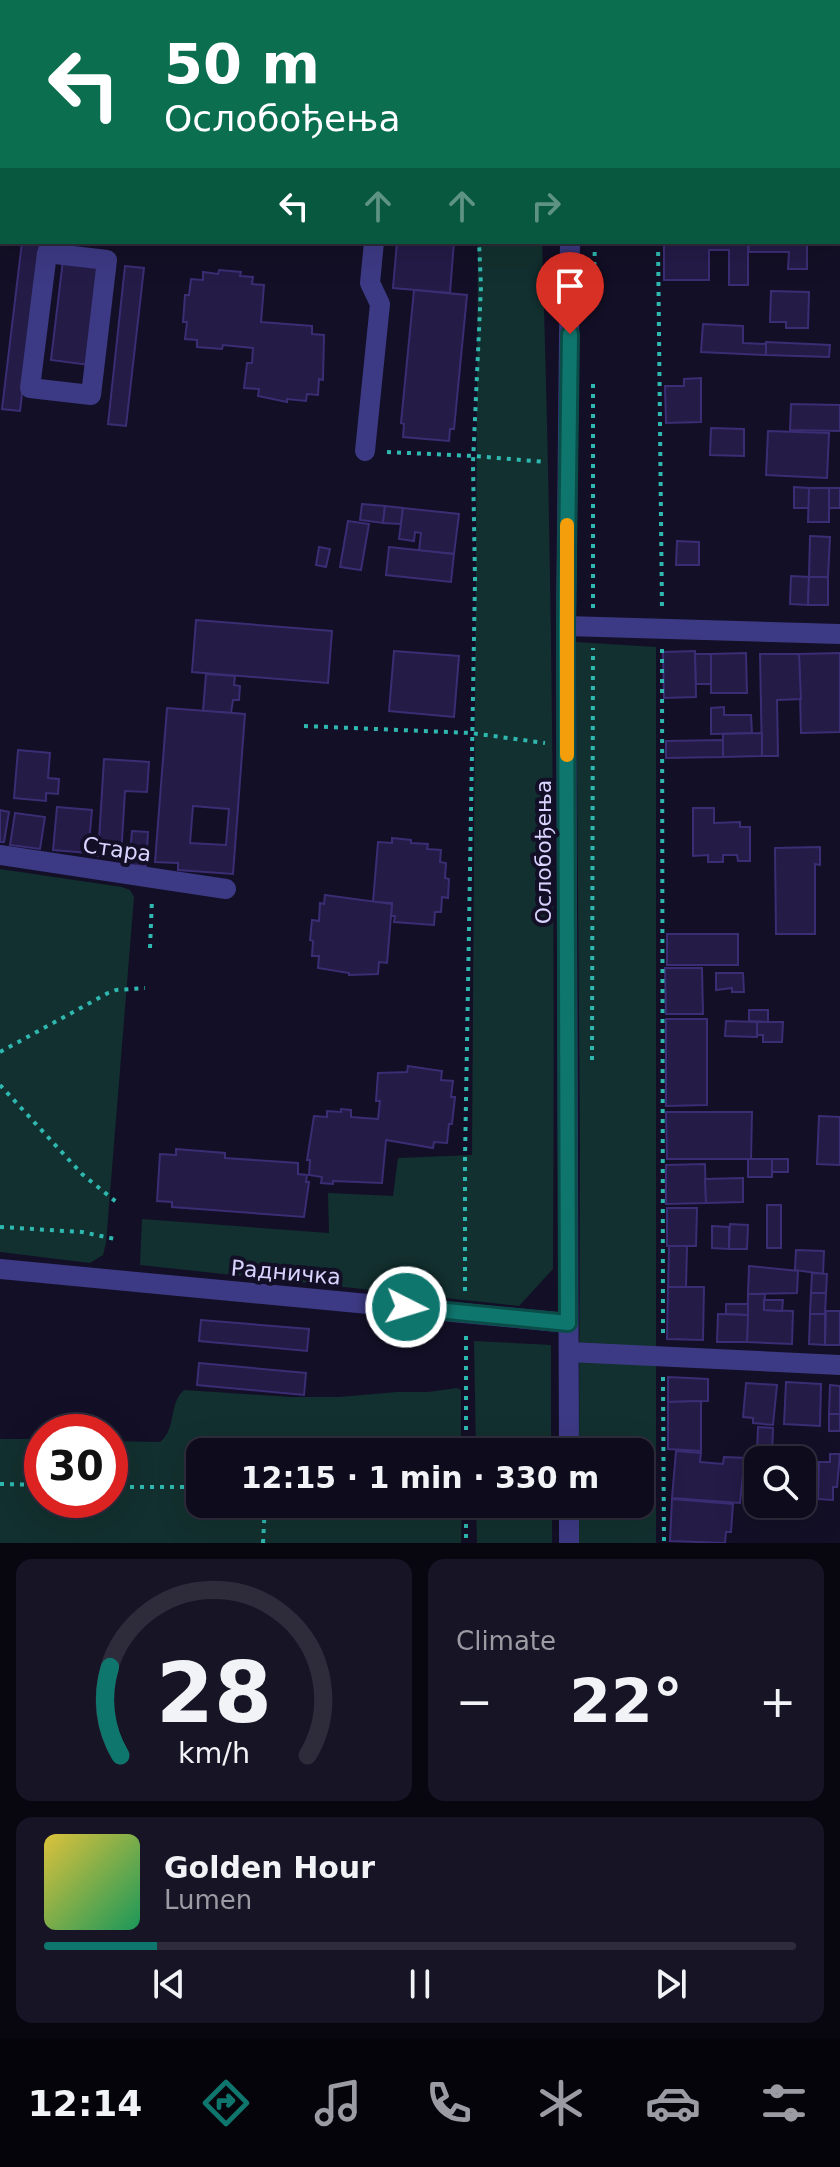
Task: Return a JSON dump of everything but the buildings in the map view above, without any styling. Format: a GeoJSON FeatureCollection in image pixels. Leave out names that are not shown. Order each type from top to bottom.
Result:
{"type":"FeatureCollection","features":[{"type":"Feature","properties":{"kind":"street"},"geometry":{"type":"LineString","coordinates":[[365,451],[380,304],[370,283],[374,244]]}},
{"type":"Feature","properties":{"kind":"street","name":"Ослобођења"},"geometry":{"type":"LineString","coordinates":[[569,1438],[566,626],[571,245]]}},
{"type":"Feature","properties":{"kind":"street"},"geometry":{"type":"LineString","coordinates":[[90,250],[107,260],[91,395],[30,388],[47,253],[90,250]]}},
{"type":"Feature","properties":{"kind":"street"},"geometry":{"type":"LineString","coordinates":[[566,626],[840,634]]}},
{"type":"Feature","properties":{"kind":"street","name":"Стара"},"geometry":{"type":"LineString","coordinates":[[0,855],[226,889]]}},
{"type":"Feature","properties":{"kind":"street","name":"Радничка"},"geometry":{"type":"LineString","coordinates":[[0,1269],[568,1323]]}},
{"type":"Feature","properties":{"kind":"street"},"geometry":{"type":"LineString","coordinates":[[569,1352],[840,1365]]}},
{"type":"Feature","properties":{"kind":"street"},"geometry":{"type":"LineString","coordinates":[[569,1518],[569,1543]]}},
{"type":"Feature","properties":{"kind":"path"},"geometry":{"type":"LineString","coordinates":[[466,1438],[474,456],[481,286],[479,244]]}},
{"type":"Feature","properties":{"kind":"path"},"geometry":{"type":"LineString","coordinates":[[594,282],[595,244]]}},
{"type":"Feature","properties":{"kind":"path"},"geometry":{"type":"LineString","coordinates":[[658,244],[664,1543]]}},
{"type":"Feature","properties":{"kind":"path"},"geometry":{"type":"LineString","coordinates":[[592,1067],[593,367]]}},
{"type":"Feature","properties":{"kind":"path"},"geometry":{"type":"LineString","coordinates":[[365,451],[568,464]]}},
{"type":"Feature","properties":{"kind":"path"},"geometry":{"type":"LineString","coordinates":[[304,726],[471,733],[567,746]]}},
{"type":"Feature","properties":{"kind":"path"},"geometry":{"type":"LineString","coordinates":[[150,948],[153,878]]}},
{"type":"Feature","properties":{"kind":"path"},"geometry":{"type":"LineString","coordinates":[[0,1052],[108,993],[145,988]]}},
{"type":"Feature","properties":{"kind":"path"},"geometry":{"type":"LineString","coordinates":[[0,1085],[82,1174],[120,1205]]}},
{"type":"Feature","properties":{"kind":"path"},"geometry":{"type":"LineString","coordinates":[[0,1227],[82,1232],[115,1239]]}},
{"type":"Feature","properties":{"kind":"path"},"geometry":{"type":"LineString","coordinates":[[0,1484],[24,1485]]}},
{"type":"Feature","properties":{"kind":"path"},"geometry":{"type":"LineString","coordinates":[[128,1487],[186,1487]]}},
{"type":"Feature","properties":{"kind":"path"},"geometry":{"type":"LineString","coordinates":[[263,1543],[264,1518]]}},
{"type":"Feature","properties":{"kind":"path"},"geometry":{"type":"LineString","coordinates":[[466,1518],[466,1543]]}},
{"type":"Feature","properties":{"kind":"green space"},"geometry":{"type":"Polygon","coordinates":[[[478,244],[542,244],[552,755],[553,1269],[519,1306],[140,1265],[142,1219],[329,1233],[328,1193],[393,1196],[398,1158],[472,1155],[478,244]]]}},
{"type":"Feature","properties":{"kind":"green space"},"geometry":{"type":"Polygon","coordinates":[[[576,642],[656,647],[656,1543],[578,1543],[578,1518],[654,1518],[654,1438],[579,1438],[576,642]]]}},
{"type":"Feature","properties":{"kind":"green space"},"geometry":{"type":"Polygon","coordinates":[[[0,869],[122,887],[130,890],[134,897],[106,1243],[103,1255],[90,1263],[0,1252],[0,869]]]}},
{"type":"Feature","properties":{"kind":"green space"},"geometry":{"type":"Polygon","coordinates":[[[474,1341],[551,1345],[551,1438],[476,1438],[474,1341]]]}},
{"type":"Feature","properties":{"kind":"green space"},"geometry":{"type":"Polygon","coordinates":[[[184,1390],[291,1397],[461,1390],[461,1438],[186,1438],[186,1518],[462,1518],[461,1543],[0,1543],[0,1439],[24,1439],[24,1518],[128,1518],[128,1441],[160,1442],[169,1430],[176,1402],[184,1390]]]}},
{"type":"Feature","properties":{"kind":"green space"},"geometry":{"type":"Polygon","coordinates":[[[476,1518],[552,1518],[552,1543],[477,1543],[476,1518]]]}},
{"type":"Feature","properties":{"kind":"slow traffic"},"geometry":{"type":"LineString","coordinates":[[567,525],[567,755]]}},
{"type":"Feature","properties":{"kind":"route"},"geometry":{"type":"LineString","coordinates":[[406,1307],[568,1323],[566,626],[570,334]]}}]}
